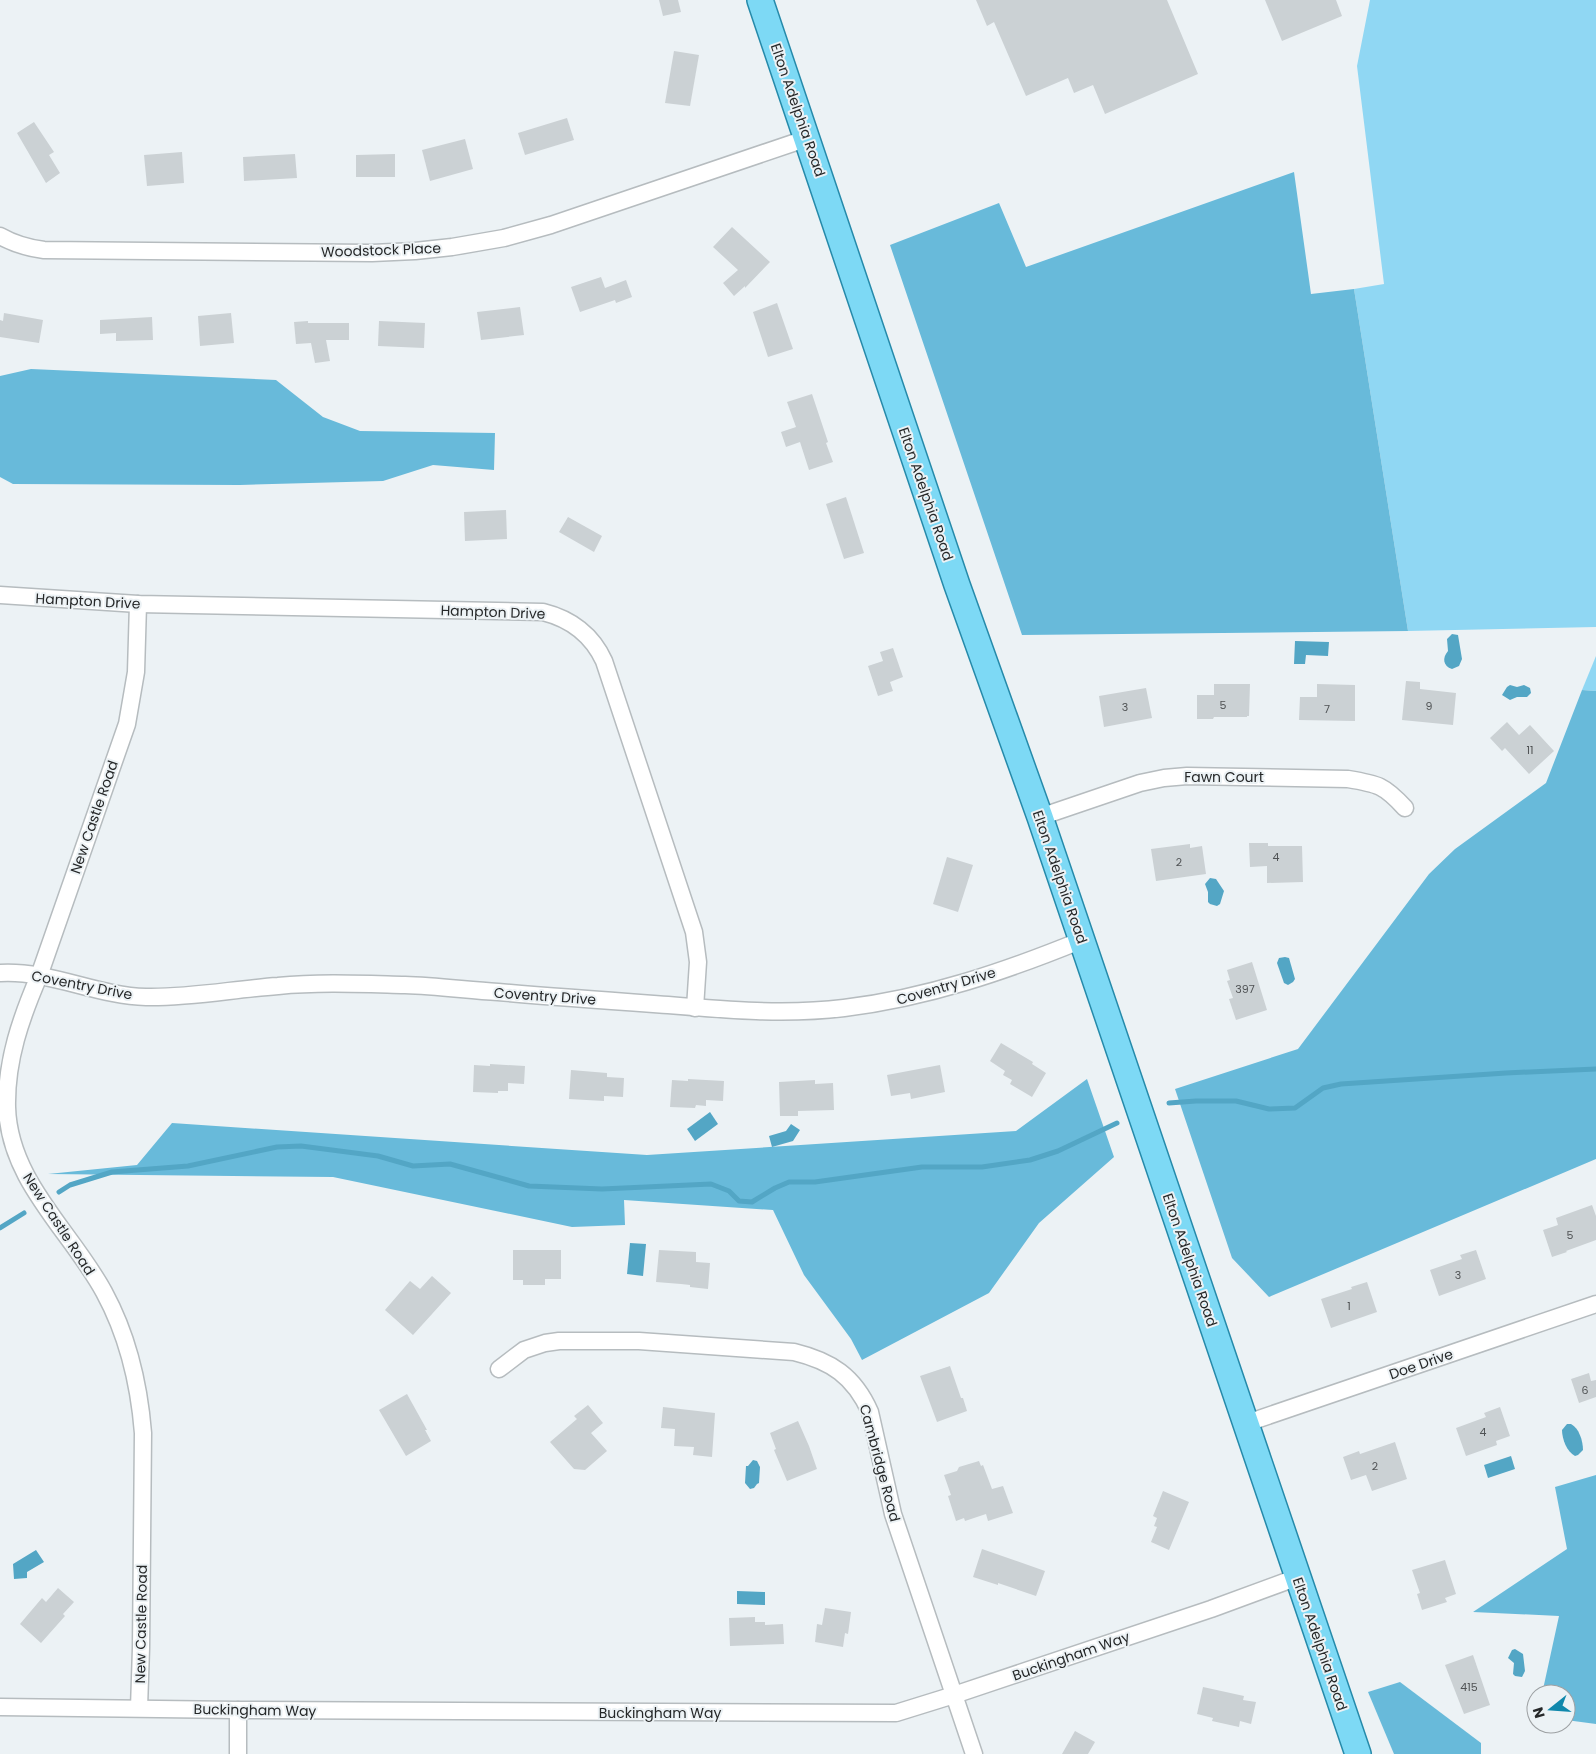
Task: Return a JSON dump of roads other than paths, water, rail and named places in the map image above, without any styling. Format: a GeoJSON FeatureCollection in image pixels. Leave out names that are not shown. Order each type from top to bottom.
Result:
{"type":"FeatureCollection","features":[{"type":"Feature","properties":{"kind":"main road","name":"Elton Adelphia Road"},"geometry":{"type":"LineString","coordinates":[[760,0],[957,585],[1040,817],[1358,1754]]}},
{"type":"Feature","properties":{"kind":"street","name":"Woodstock Place"},"geometry":{"type":"LineString","coordinates":[[0,236],[31,249],[44,250],[372,253],[452,247],[504,238],[551,226],[808,138]]}},
{"type":"Feature","properties":{"kind":"street","name":"Hampton Drive"},"geometry":{"type":"LineString","coordinates":[[0,595],[138,604],[544,612],[556,615],[575,625],[591,640],[604,661],[694,932],[698,962],[695,1008]]}},
{"type":"Feature","properties":{"kind":"street","name":"New Castle Road"},"geometry":{"type":"LineString","coordinates":[[138,604],[136,672],[127,724],[39,976],[23,1015],[10,1059],[7,1108],[15,1150],[26,1175],[104,1292],[121,1329],[134,1368],[143,1433],[139,1708]]}},
{"type":"Feature","properties":{"kind":"street","name":"Fawn Court"},"geometry":{"type":"LineString","coordinates":[[1040,817],[1140,783],[1187,776],[1348,779],[1371,783],[1387,789],[1405,808]]}},
{"type":"Feature","properties":{"kind":"street","name":"Coventry Drive"},"geometry":{"type":"LineString","coordinates":[[0,973],[39,976],[117,994],[145,997],[175,996],[282,985],[410,985],[695,1008],[799,1011],[889,1002],[952,987],[1046,955],[1082,940]]}},
{"type":"Feature","properties":{"kind":"street","name":"Doe Drive"},"geometry":{"type":"LineString","coordinates":[[1246,1423],[1596,1304]]}},
{"type":"Feature","properties":{"kind":"street","name":"Cambridge Road"},"geometry":{"type":"LineString","coordinates":[[499,1369],[524,1350],[545,1343],[619,1341],[794,1352],[815,1357],[837,1368],[851,1381],[870,1412],[893,1514],[974,1754]]}},
{"type":"Feature","properties":{"kind":"street","name":"Buckingham Way"},"geometry":{"type":"LineString","coordinates":[[0,1707],[882,1714],[905,1711],[954,1695],[1211,1609],[1298,1577]]}},
{"type":"Feature","properties":{"kind":"street"},"geometry":{"type":"LineString","coordinates":[[238,1710],[238,1754]]}},
{"type":"Feature","properties":{"kind":"waterway"},"geometry":{"type":"LineString","coordinates":[[1169,1103],[1236,1101],[1269,1109],[1295,1108],[1323,1088],[1341,1084],[1596,1069]]}},
{"type":"Feature","properties":{"kind":"waterway"},"geometry":{"type":"LineString","coordinates":[[59,1192],[70,1185],[112,1172],[188,1166],[277,1147],[301,1146],[378,1156],[413,1166],[450,1164],[529,1186],[602,1189],[711,1184],[729,1191],[739,1201],[752,1202],[789,1182],[815,1182],[922,1167],[982,1167],[1030,1160],[1058,1151],[1117,1123]]}},
{"type":"Feature","properties":{"kind":"waterway"},"geometry":{"type":"LineString","coordinates":[[0,1228],[24,1213]]}}]}
